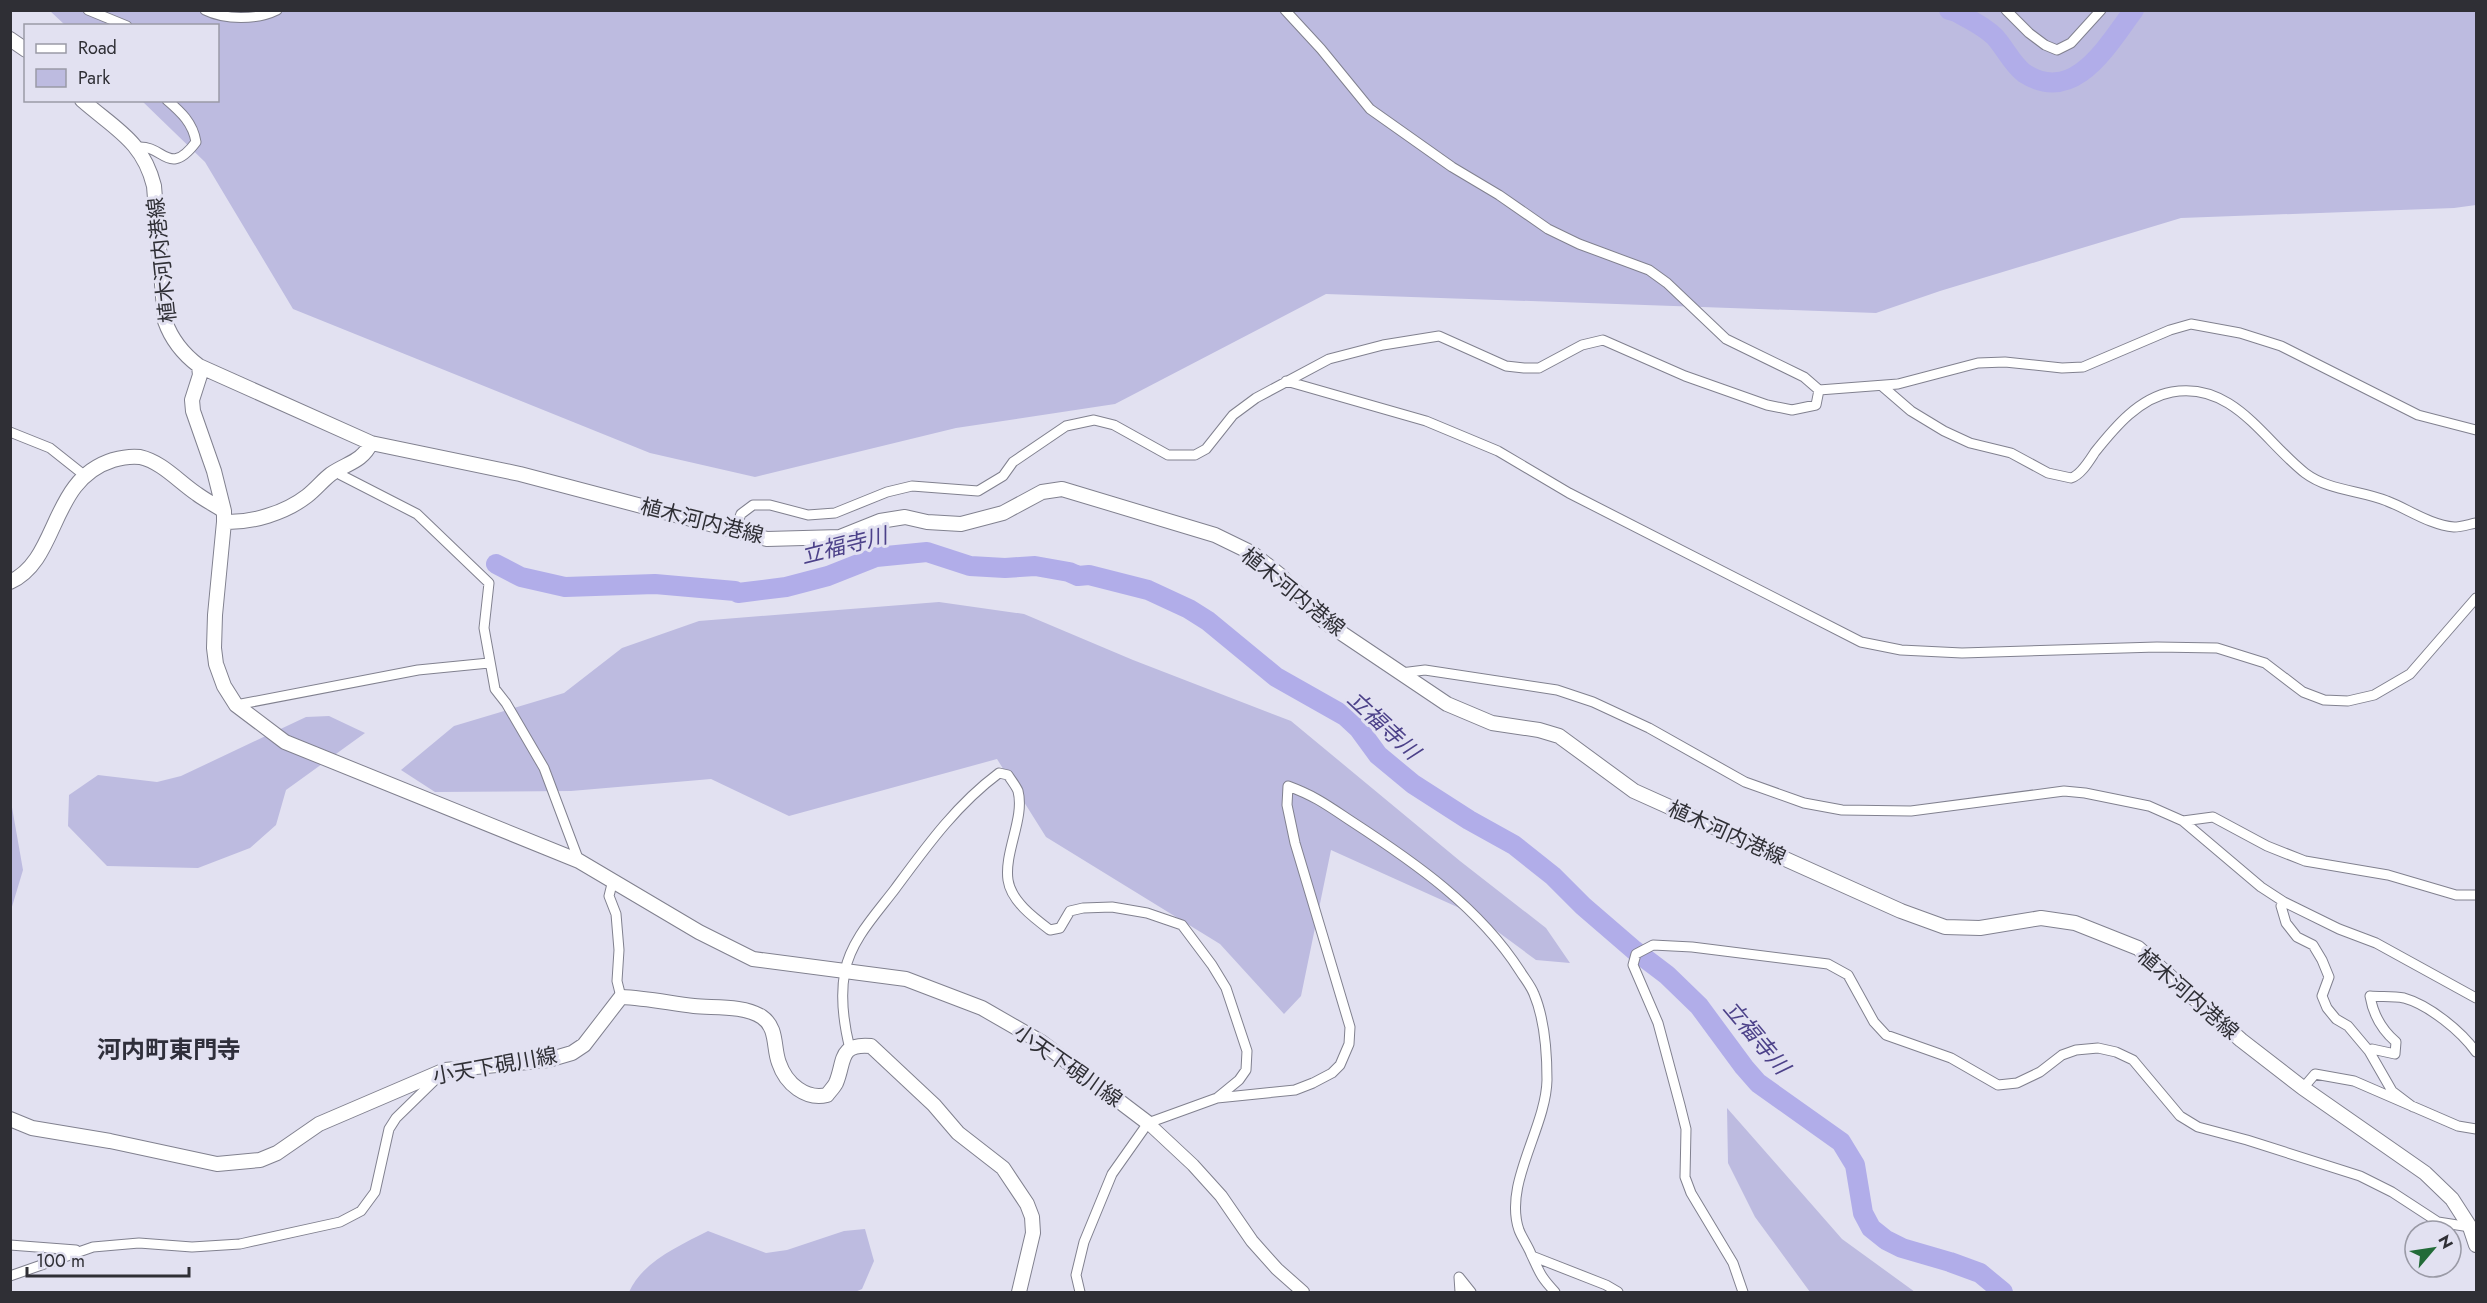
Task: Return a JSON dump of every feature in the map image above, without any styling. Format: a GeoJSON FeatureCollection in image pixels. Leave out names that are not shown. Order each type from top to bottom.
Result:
{"type":"FeatureCollection","features":[{"type":"Feature","properties":{"kind":"main road"},"geometry":{"type":"LineString","coordinates":[[10,39],[24,50]]}},
{"type":"Feature","properties":{"kind":"main road","name":"植木河内港線"},"geometry":{"type":"LineString","coordinates":[[84,102],[138,147],[149,165],[154,186],[165,321],[180,351],[199,366],[370,443],[520,474],[767,540],[840,537],[880,521],[905,517],[927,522],[961,524],[1003,513],[1042,492],[1062,489],[1215,535],[1251,553],[1281,576],[1325,622],[1447,704],[1492,723],[1539,730],[1559,736],[1634,791],[1945,927],[1969,927],[2041,918],[2075,923],[2138,948],[2241,1040],[2303,1088],[2425,1173],[2452,1199],[2470,1227],[2476,1245]]}},
{"type":"Feature","properties":{"kind":"main road","name":"小天下硯川線"},"geometry":{"type":"LineString","coordinates":[[199,366],[200,375],[192,400],[193,411],[214,471],[224,516],[213,648],[224,686],[236,705],[285,742],[579,861],[699,932],[753,959],[906,979],[982,1008],[1041,1042],[1148,1123]]}},
{"type":"Feature","properties":{"kind":"main road"},"geometry":{"type":"LineString","coordinates":[[10,582],[28,570],[71,490],[84,475],[101,464],[119,458],[139,457],[160,465],[224,516],[261,517],[288,508],[308,496],[337,471],[358,461],[370,443]]}},
{"type":"Feature","properties":{"kind":"main road"},"geometry":{"type":"LineString","coordinates":[[621,997],[649,998],[749,1011],[763,1017],[771,1027],[778,1063],[787,1079],[801,1092],[816,1098],[827,1095],[836,1082],[843,1056],[850,1048],[871,1046],[934,1105],[958,1133],[1003,1168],[1027,1204],[1032,1218],[1033,1233],[1019,1293]]}},
{"type":"Feature","properties":{"kind":"main road","name":"小天下硯川線"},"geometry":{"type":"LineString","coordinates":[[10,1119],[32,1128],[110,1141],[217,1164],[240,1164],[260,1160],[277,1153],[319,1124],[445,1070],[548,1060],[572,1053],[584,1045],[621,997]]}},
{"type":"Feature","properties":{"kind":"street"},"geometry":{"type":"LineString","coordinates":[[88,10],[122,24]]}},
{"type":"Feature","properties":{"kind":"street"},"geometry":{"type":"LineString","coordinates":[[205,10],[212,14],[244,18],[268,15],[277,10]]}},
{"type":"Feature","properties":{"kind":"street"},"geometry":{"type":"LineString","coordinates":[[1284,10],[1321,49],[1356,94],[1380,116],[1452,167],[1499,195],[1548,229],[1580,244],[1649,270],[1667,283],[1726,339],[1804,377],[1819,390],[1882,386],[1978,363],[2005,362],[2062,368],[2083,367],[2159,334],[2192,324],[2240,333],[2281,346],[2429,420],[2476,430]]}},
{"type":"Feature","properties":{"kind":"street"},"geometry":{"type":"LineString","coordinates":[[2006,10],[2029,33],[2045,45],[2057,50],[2071,43],[2101,10]]}},
{"type":"Feature","properties":{"kind":"street"},"geometry":{"type":"LineString","coordinates":[[138,147],[143,147],[168,159],[176,159],[189,152],[196,142],[194,130],[183,113],[169,102]]}},
{"type":"Feature","properties":{"kind":"street"},"geometry":{"type":"LineString","coordinates":[[734,532],[741,514],[753,505],[770,506],[808,515],[836,513],[887,492],[912,486],[978,491],[1003,476],[1013,462],[1066,426],[1094,420],[1114,425],[1168,454],[1195,455],[1206,449],[1233,415],[1256,398],[1329,359],[1383,345],[1439,336],[1506,366],[1524,368],[1539,368],[1582,345],[1603,340],[1695,380],[1759,403],[1792,410],[1816,405],[1819,390]]}},
{"type":"Feature","properties":{"kind":"street"},"geometry":{"type":"LineString","coordinates":[[1286,381],[1426,421],[1487,447],[1569,493],[1861,642],[1901,650],[1962,653],[2157,646],[2217,648],[2265,663],[2303,692],[2324,700],[2348,701],[2374,695],[2410,674],[2476,598]]}},
{"type":"Feature","properties":{"kind":"street"},"geometry":{"type":"LineString","coordinates":[[1882,386],[1911,411],[1944,431],[1970,443],[2011,453],[2048,473],[2071,478],[2082,469],[2135,408],[2160,395],[2192,390],[2220,398],[2237,408],[2306,474],[2323,484],[2387,501],[2430,521],[2455,527],[2476,523]]}},
{"type":"Feature","properties":{"kind":"street"},"geometry":{"type":"LineString","coordinates":[[10,432],[50,448],[84,475]]}},
{"type":"Feature","properties":{"kind":"street"},"geometry":{"type":"LineString","coordinates":[[337,471],[417,514],[486,579],[489,589],[484,628],[495,689],[506,703],[544,768],[579,861]]}},
{"type":"Feature","properties":{"kind":"street"},"geometry":{"type":"LineString","coordinates":[[236,705],[418,670],[489,663]]}},
{"type":"Feature","properties":{"kind":"street"},"geometry":{"type":"LineString","coordinates":[[1401,673],[1425,670],[1557,690],[1593,702],[1649,728],[1745,782],[1804,803],[1842,810],[1911,811],[2064,791],[2149,806],[2183,821],[2261,887],[2284,902],[2339,929],[2376,943],[2476,998]]}},
{"type":"Feature","properties":{"kind":"street"},"geometry":{"type":"LineString","coordinates":[[850,1048],[844,1024],[845,970],[856,942],[925,846],[980,787],[999,773],[1008,775],[1018,790],[1019,806],[1008,882],[1030,915],[1050,930],[1059,927],[1070,911],[1083,908],[1112,907],[1147,913],[1182,925],[1212,965],[1226,988],[1247,1051],[1246,1070],[1239,1080],[1216,1098]]}},
{"type":"Feature","properties":{"kind":"street"},"geometry":{"type":"LineString","coordinates":[[1080,1293],[1077,1275],[1084,1242],[1112,1174],[1148,1123],[1216,1098],[1295,1090],[1313,1083],[1332,1073],[1340,1065],[1349,1044],[1350,1027],[1295,843],[1287,806],[1288,786],[1315,796],[1419,867],[1467,908],[1498,940],[1534,994],[1546,1047],[1547,1082],[1542,1111],[1517,1186],[1518,1229],[1539,1275],[1555,1293]]}},
{"type":"Feature","properties":{"kind":"street"},"geometry":{"type":"LineString","coordinates":[[2183,821],[2212,818],[2267,846],[2305,861],[2388,875],[2456,895],[2476,895]]}},
{"type":"Feature","properties":{"kind":"street"},"geometry":{"type":"LineString","coordinates":[[613,880],[609,896],[616,914],[619,950],[617,981],[621,997]]}},
{"type":"Feature","properties":{"kind":"street"},"geometry":{"type":"LineString","coordinates":[[2284,902],[2281,906],[2286,923],[2297,937],[2313,945],[2329,977],[2322,996],[2327,1008],[2336,1019],[2348,1026],[2369,1051],[2392,1091],[2413,1107]]}},
{"type":"Feature","properties":{"kind":"street"},"geometry":{"type":"LineString","coordinates":[[1743,1293],[1733,1263],[1691,1193],[1685,1177],[1686,1129],[1658,1023],[1633,965],[1636,954],[1653,945],[1692,947],[1828,964],[1848,975],[1874,1022],[1886,1035],[1951,1058],[1998,1085],[2017,1083],[2040,1072],[2062,1055],[2076,1050],[2098,1048],[2116,1052],[2133,1060],[2180,1116],[2198,1127],[2360,1176],[2392,1192],[2438,1222],[2470,1227]]}},
{"type":"Feature","properties":{"kind":"street"},"geometry":{"type":"LineString","coordinates":[[2369,1051],[2372,1049],[2395,1054],[2396,1042],[2386,1033],[2372,1008],[2370,996],[2404,999],[2424,1009],[2452,1024],[2476,1052]]}},
{"type":"Feature","properties":{"kind":"street"},"geometry":{"type":"LineString","coordinates":[[10,1245],[81,1250],[139,1243],[192,1247],[240,1244],[340,1222],[361,1211],[375,1192],[389,1129],[396,1118],[445,1070]]}},
{"type":"Feature","properties":{"kind":"street"},"geometry":{"type":"LineString","coordinates":[[2303,1088],[2315,1074],[2354,1081],[2458,1126],[2476,1130]]}},
{"type":"Feature","properties":{"kind":"street"},"geometry":{"type":"LineString","coordinates":[[1148,1123],[1193,1165],[1221,1196],[1252,1241],[1303,1293]]}},
{"type":"Feature","properties":{"kind":"street"},"geometry":{"type":"LineString","coordinates":[[10,1276],[81,1250]]}},
{"type":"Feature","properties":{"kind":"street"},"geometry":{"type":"LineString","coordinates":[[1532,1256],[1606,1285],[1618,1293]]}},
{"type":"Feature","properties":{"kind":"street"},"geometry":{"type":"LineString","coordinates":[[1460,1293],[1459,1277],[1472,1293]]}},
{"type":"Feature","properties":{"kind":"green space"},"geometry":{"type":"Polygon","coordinates":[[[50,11],[2476,11],[2476,205],[2454,208],[2181,218],[1940,291],[1876,313],[1326,294],[1115,404],[956,428],[755,477],[650,453],[293,309],[205,162],[143,102],[219,102],[219,24],[64,24],[50,11]]]}},
{"type":"Feature","properties":{"kind":"green space"},"geometry":{"type":"Polygon","coordinates":[[[939,602],[1024,614],[1133,660],[1291,721],[1460,861],[1546,928],[1570,963],[1536,960],[1475,915],[1331,850],[1301,996],[1284,1014],[1220,944],[1046,837],[997,759],[789,816],[711,779],[571,791],[435,792],[401,770],[454,726],[564,693],[622,648],[699,621],[939,602]]]}},
{"type":"Feature","properties":{"kind":"green space"},"geometry":{"type":"Polygon","coordinates":[[[329,716],[365,733],[286,790],[276,825],[250,848],[198,868],[107,866],[68,826],[69,795],[98,775],[157,782],[181,776],[306,717],[329,716]]]}},
{"type":"Feature","properties":{"kind":"green space"},"geometry":{"type":"Polygon","coordinates":[[[10,796],[23,870],[11,910],[10,910],[10,796]]]}},
{"type":"Feature","properties":{"kind":"green space"},"geometry":{"type":"Polygon","coordinates":[[[1727,1108],[1842,1239],[1915,1292],[1810,1292],[1755,1217],[1728,1163],[1727,1108]]]}},
{"type":"Feature","properties":{"kind":"green space"},"geometry":{"type":"Polygon","coordinates":[[[865,1229],[874,1261],[862,1289],[855,1292],[629,1292],[635,1281],[653,1263],[708,1231],[766,1253],[787,1250],[844,1231],[865,1229]]]}},
{"type":"Feature","properties":{"kind":"waterway"},"geometry":{"type":"LineString","coordinates":[[1949,10],[1991,33],[2024,73],[2042,81],[2059,82],[2074,77],[2088,67],[2101,54],[2134,10]]}},
{"type":"Feature","properties":{"kind":"waterway","name":"立福寺川"},"geometry":{"type":"LineString","coordinates":[[496,564],[521,577],[565,587],[655,584],[738,593],[786,587],[828,576],[876,557],[927,552],[970,566],[1005,568],[1035,566],[1069,572],[1078,576],[1089,575],[1148,590],[1189,609],[1208,621],[1276,677],[1345,716],[1359,729],[1378,755],[1413,784],[1469,820],[1514,845],[1553,876],[1583,906],[1634,950],[1667,975],[1699,1006],[1758,1083],[1841,1142],[1855,1165],[1863,1213],[1871,1228],[1886,1240],[1902,1248],[1980,1273],[2003,1292]]}},
{"type":"Feature","properties":{"kind":"district","name":"河内町東門寺"},"geometry":{"type":"Point","coordinates":[169,1050]}}]}
